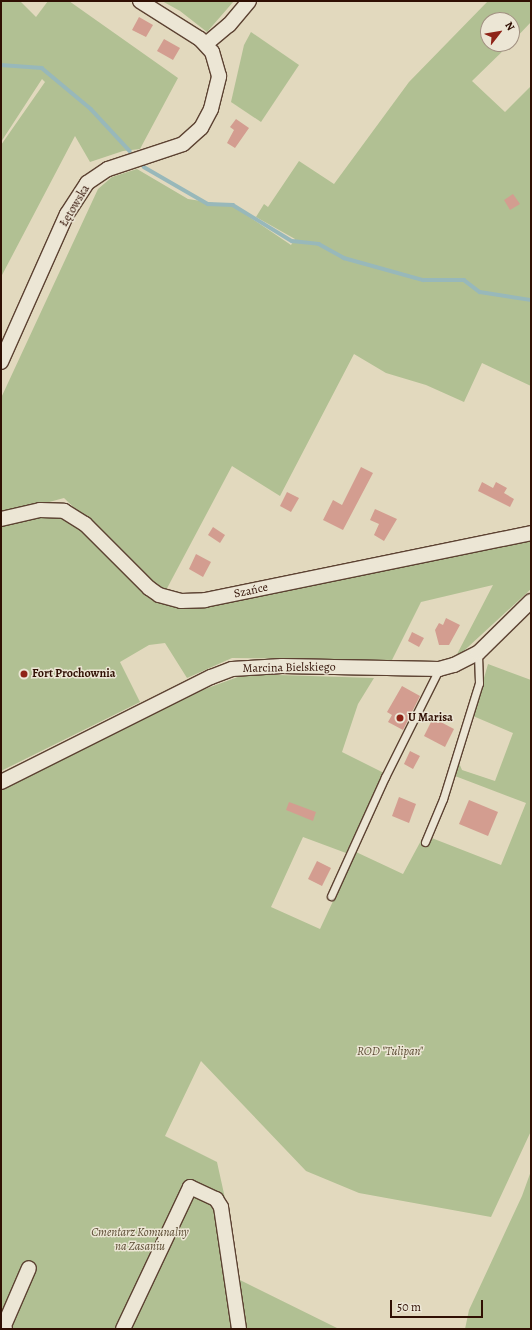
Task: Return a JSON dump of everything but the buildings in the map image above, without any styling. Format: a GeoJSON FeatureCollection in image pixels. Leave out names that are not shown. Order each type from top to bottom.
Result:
{"type":"FeatureCollection","features":[{"type":"Feature","properties":{"kind":"street","name":"Łętowska"},"geometry":{"type":"LineString","coordinates":[[1,362],[67,214],[87,183],[108,169],[183,144],[192,137],[203,124],[215,97],[219,76],[217,64],[206,44],[140,1]]}},
{"type":"Feature","properties":{"kind":"street"},"geometry":{"type":"LineString","coordinates":[[206,44],[229,25],[249,1]]}},
{"type":"Feature","properties":{"kind":"street","name":"Szańce"},"geometry":{"type":"LineString","coordinates":[[1,519],[40,510],[64,511],[84,524],[159,595],[181,601],[210,599],[531,533]]}},
{"type":"Feature","properties":{"kind":"street","name":"Marcina Bielskiego"},"geometry":{"type":"LineString","coordinates":[[1,782],[211,677],[232,669],[282,666],[439,669],[466,660],[478,653],[531,601]]}},
{"type":"Feature","properties":{"kind":"street"},"geometry":{"type":"LineString","coordinates":[[123,1329],[190,1187],[216,1199],[221,1207],[239,1329]]}},
{"type":"Feature","properties":{"kind":"street"},"geometry":{"type":"LineString","coordinates":[[5,1329],[3,1328],[29,1268]]}},
{"type":"Feature","properties":{"kind":"lane"},"geometry":{"type":"LineString","coordinates":[[425,842],[443,799],[479,683],[478,653]]}},
{"type":"Feature","properties":{"kind":"lane"},"geometry":{"type":"LineString","coordinates":[[331,896],[385,777],[439,669]]}},
{"type":"Feature","properties":{"kind":"green space"},"geometry":{"type":"Polygon","coordinates":[[[1,1],[20,1],[36,17],[48,1],[69,1],[178,78],[140,149],[123,151],[90,162],[75,136],[1,277],[1,145],[45,82],[42,79],[1,142],[1,1]]]}},
{"type":"Feature","properties":{"kind":"green space"},"geometry":{"type":"Polygon","coordinates":[[[162,1],[234,1],[207,32],[180,11],[162,1]]]}},
{"type":"Feature","properties":{"kind":"green space"},"geometry":{"type":"Polygon","coordinates":[[[488,1],[531,1],[531,22],[520,34],[520,12],[480,12],[480,52],[502,52],[472,81],[505,112],[531,86],[531,386],[482,363],[464,402],[426,385],[386,373],[354,354],[280,496],[232,466],[164,594],[64,498],[1,515],[1,398],[98,189],[112,177],[137,169],[188,199],[233,206],[291,245],[295,239],[256,217],[264,204],[268,207],[299,161],[334,184],[409,82],[488,1]]]}},
{"type":"Feature","properties":{"kind":"green space"},"geometry":{"type":"Polygon","coordinates":[[[251,32],[299,65],[261,122],[231,102],[244,45],[251,32]]]}},
{"type":"Feature","properties":{"kind":"green space"},"geometry":{"type":"Polygon","coordinates":[[[55,513],[74,521],[156,600],[170,606],[196,609],[531,538],[531,589],[454,660],[493,585],[421,602],[392,660],[232,658],[187,678],[165,643],[149,645],[120,662],[140,702],[1,771],[1,524],[55,513]]]}},
{"type":"Feature","properties":{"kind":"green space","name":"ROD \"Tulipan\""},"geometry":{"type":"Polygon","coordinates":[[[488,664],[531,680],[531,1131],[491,1217],[359,1193],[306,1171],[201,1061],[165,1136],[217,1162],[230,1221],[234,1277],[339,1329],[1,1329],[1,789],[164,704],[246,674],[374,678],[358,704],[342,752],[384,773],[346,853],[303,837],[271,907],[320,929],[356,852],[403,874],[424,835],[501,865],[526,803],[455,776],[459,763],[462,770],[495,781],[513,733],[473,716],[488,664]]]}},
{"type":"Feature","properties":{"kind":"green space"},"geometry":{"type":"Polygon","coordinates":[[[531,1171],[531,1329],[465,1329],[469,1310],[522,1196],[531,1171]]]}},
{"type":"Feature","properties":{"kind":"waterway"},"geometry":{"type":"LineString","coordinates":[[1,65],[42,68],[91,109],[130,151]]}},
{"type":"Feature","properties":{"kind":"waterway"},"geometry":{"type":"LineString","coordinates":[[144,167],[208,204],[233,205],[292,241],[319,244],[344,258],[423,280],[464,280],[480,292],[531,300]]}},
{"type":"Feature","properties":{"kind":"place","name":"Fort Prochownia"},"geometry":{"type":"Point","coordinates":[24,674]}},
{"type":"Feature","properties":{"kind":"place","name":"U Marisa"},"geometry":{"type":"Point","coordinates":[400,718]}},
{"type":"Feature","properties":{"kind":"park label","name":"Cmentarz Komunalny na Zasaniu"},"geometry":{"type":"Point","coordinates":[140,1240]}}]}
